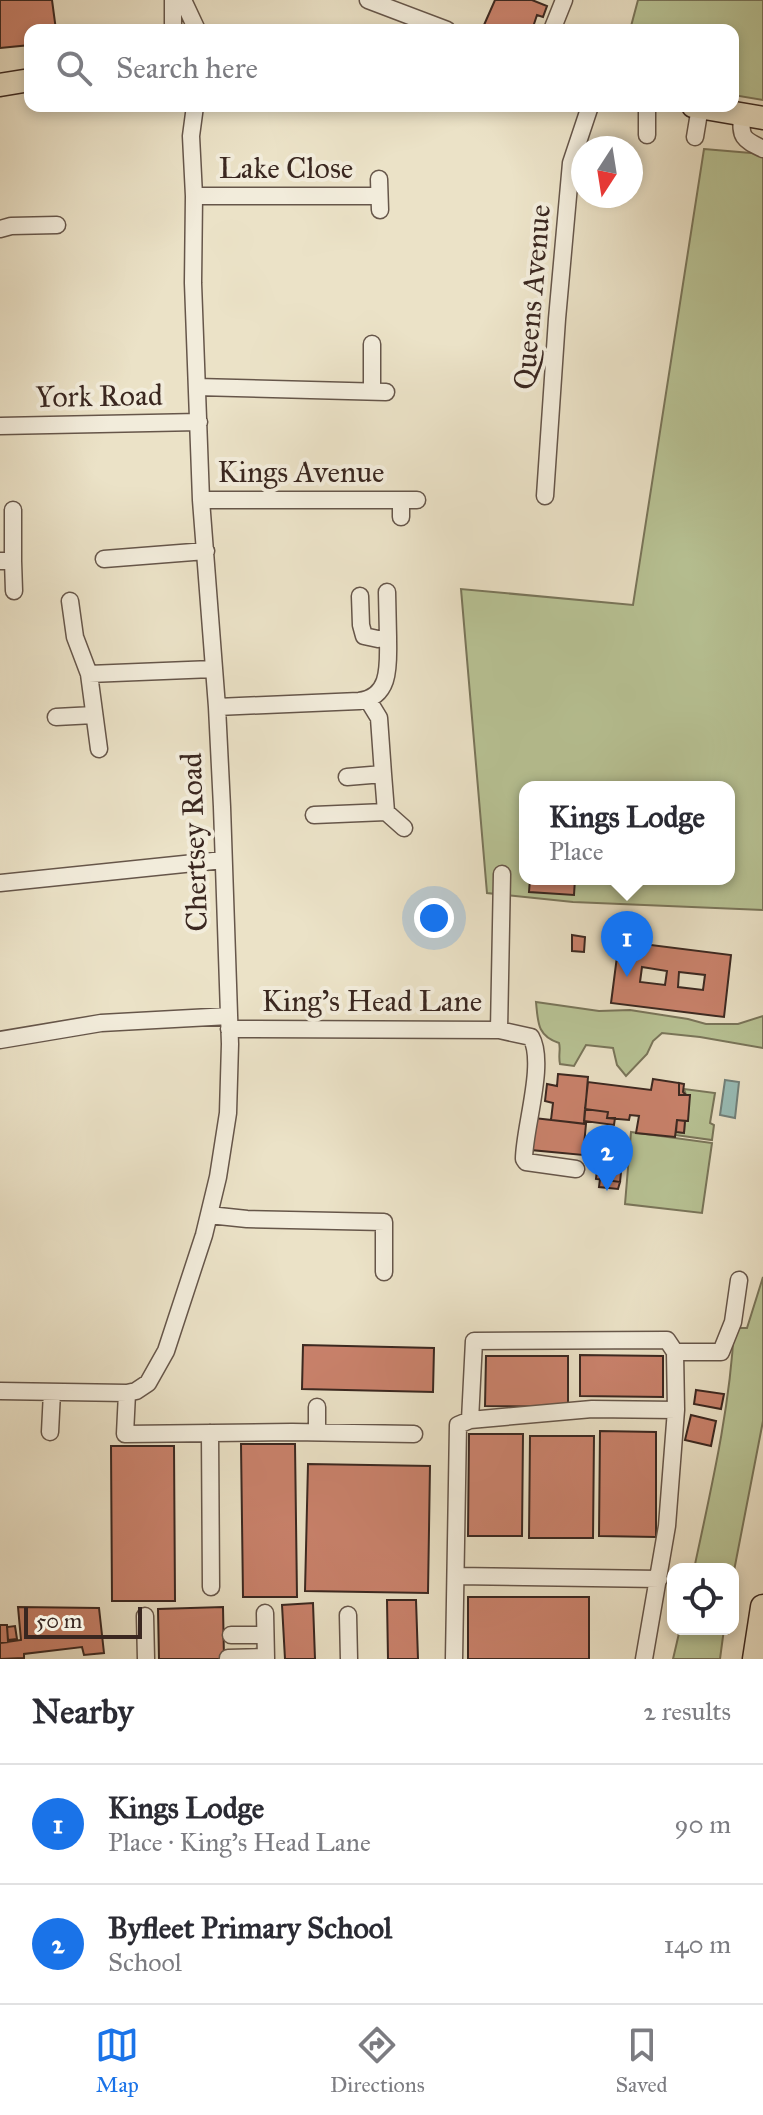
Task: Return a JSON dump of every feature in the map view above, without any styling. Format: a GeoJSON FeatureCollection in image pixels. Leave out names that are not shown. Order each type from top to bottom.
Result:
{"type":"FeatureCollection","features":[{"type":"Feature","properties":{"kind":"highway"},"geometry":{"type":"LineString","coordinates":[[755,1659],[763,1607]]}},
{"type":"Feature","properties":{"kind":"main road"},"geometry":{"type":"LineString","coordinates":[[0,85],[24,81]]}},
{"type":"Feature","properties":{"kind":"main road"},"geometry":{"type":"LineString","coordinates":[[724,112],[752,117]]}},
{"type":"Feature","properties":{"kind":"street"},"geometry":{"type":"LineString","coordinates":[[173,0],[173,24]]}},
{"type":"Feature","properties":{"kind":"street"},"geometry":{"type":"LineString","coordinates":[[183,0],[194,24]]}},
{"type":"Feature","properties":{"kind":"street"},"geometry":{"type":"LineString","coordinates":[[368,0],[431,24]]}},
{"type":"Feature","properties":{"kind":"street"},"geometry":{"type":"LineString","coordinates":[[554,24],[564,0]]}},
{"type":"Feature","properties":{"kind":"street","name":"Chertsey Road"},"geometry":{"type":"LineString","coordinates":[[127,1393],[148,1383],[166,1351],[209,1215],[228,1113],[229,1022],[217,707],[201,500],[193,283],[194,196],[191,136],[185,112]]}},
{"type":"Feature","properties":{"kind":"street","name":"Chertsey Road"},"geometry":{"type":"LineString","coordinates":[[191,136],[194,112]]}},
{"type":"Feature","properties":{"kind":"street","name":"Queens Avenue"},"geometry":{"type":"LineString","coordinates":[[545,496],[571,163],[588,112]]}},
{"type":"Feature","properties":{"kind":"street"},"geometry":{"type":"LineString","coordinates":[[647,112],[647,135]]}},
{"type":"Feature","properties":{"kind":"street"},"geometry":{"type":"LineString","coordinates":[[695,137],[696,112]]}},
{"type":"Feature","properties":{"kind":"street"},"geometry":{"type":"LineString","coordinates":[[752,117],[742,134],[745,140],[763,149]]}},
{"type":"Feature","properties":{"kind":"street","name":"Lake Close"},"geometry":{"type":"LineString","coordinates":[[194,196],[379,195]]}},
{"type":"Feature","properties":{"kind":"street"},"geometry":{"type":"LineString","coordinates":[[0,229],[57,225]]}},
{"type":"Feature","properties":{"kind":"street"},"geometry":{"type":"LineString","coordinates":[[197,387],[379,392],[372,344]]}},
{"type":"Feature","properties":{"kind":"street","name":"York Road"},"geometry":{"type":"LineString","coordinates":[[0,426],[199,422]]}},
{"type":"Feature","properties":{"kind":"street","name":"Kings Avenue"},"geometry":{"type":"LineString","coordinates":[[201,500],[406,506]]}},
{"type":"Feature","properties":{"kind":"street"},"geometry":{"type":"LineString","coordinates":[[13,510],[6,561],[14,591]]}},
{"type":"Feature","properties":{"kind":"street"},"geometry":{"type":"LineString","coordinates":[[104,559],[206,551]]}},
{"type":"Feature","properties":{"kind":"street"},"geometry":{"type":"LineString","coordinates":[[217,707],[368,700],[377,695],[388,670],[387,592]]}},
{"type":"Feature","properties":{"kind":"street"},"geometry":{"type":"LineString","coordinates":[[360,596],[364,636],[378,639],[388,637]]}},
{"type":"Feature","properties":{"kind":"street"},"geometry":{"type":"LineString","coordinates":[[70,601],[75,637],[89,674],[99,749]]}},
{"type":"Feature","properties":{"kind":"street"},"geometry":{"type":"LineString","coordinates":[[89,674],[213,669]]}},
{"type":"Feature","properties":{"kind":"street"},"geometry":{"type":"LineString","coordinates":[[368,700],[379,718],[386,812],[404,828]]}},
{"type":"Feature","properties":{"kind":"street"},"geometry":{"type":"LineString","coordinates":[[56,717],[94,715]]}},
{"type":"Feature","properties":{"kind":"street"},"geometry":{"type":"LineString","coordinates":[[347,777],[383,774]]}},
{"type":"Feature","properties":{"kind":"street"},"geometry":{"type":"LineString","coordinates":[[314,815],[386,812]]}},
{"type":"Feature","properties":{"kind":"street"},"geometry":{"type":"LineString","coordinates":[[2,879],[223,860]]}},
{"type":"Feature","properties":{"kind":"street"},"geometry":{"type":"LineString","coordinates":[[502,874],[507,1031],[531,1037],[536,1046],[524,1159],[526,1162],[576,1169]]}},
{"type":"Feature","properties":{"kind":"street","name":"King's Head Lane"},"geometry":{"type":"LineString","coordinates":[[0,1040],[101,1023],[229,1022],[507,1031]]}},
{"type":"Feature","properties":{"kind":"street"},"geometry":{"type":"LineString","coordinates":[[209,1215],[247,1219],[384,1222],[384,1272]]}},
{"type":"Feature","properties":{"kind":"street"},"geometry":{"type":"LineString","coordinates":[[675,1352],[721,1352],[733,1322],[739,1280]]}},
{"type":"Feature","properties":{"kind":"street"},"geometry":{"type":"LineString","coordinates":[[470,1420],[474,1341],[667,1340],[675,1352],[676,1410],[667,1526],[644,1659]]}},
{"type":"Feature","properties":{"kind":"street"},"geometry":{"type":"LineString","coordinates":[[0,1391],[127,1393],[125,1434],[414,1434]]}},
{"type":"Feature","properties":{"kind":"street"},"geometry":{"type":"LineString","coordinates":[[50,1432],[52,1392]]}},
{"type":"Feature","properties":{"kind":"street"},"geometry":{"type":"LineString","coordinates":[[317,1407],[317,1432]]}},
{"type":"Feature","properties":{"kind":"street"},"geometry":{"type":"LineString","coordinates":[[454,1659],[458,1425],[470,1420],[592,1409],[676,1410]]}},
{"type":"Feature","properties":{"kind":"street"},"geometry":{"type":"LineString","coordinates":[[210,1433],[211,1587]]}},
{"type":"Feature","properties":{"kind":"street"},"geometry":{"type":"LineString","coordinates":[[456,1576],[659,1579]]}},
{"type":"Feature","properties":{"kind":"street"},"geometry":{"type":"LineString","coordinates":[[239,1658],[266,1658],[265,1613]]}},
{"type":"Feature","properties":{"kind":"street"},"geometry":{"type":"LineString","coordinates":[[348,1615],[349,1659]]}},
{"type":"Feature","properties":{"kind":"street"},"geometry":{"type":"LineString","coordinates":[[145,1616],[146,1659]]}},
{"type":"Feature","properties":{"kind":"street"},"geometry":{"type":"LineString","coordinates":[[231,1635],[265,1635]]}},
{"type":"Feature","properties":{"kind":"green space"},"geometry":{"type":"Polygon","coordinates":[[[638,0],[763,0],[763,100],[739,96],[739,24],[632,24],[638,0]]]}},
{"type":"Feature","properties":{"kind":"green space"},"geometry":{"type":"Polygon","coordinates":[[[704,149],[763,154],[763,910],[573,902],[487,893],[461,589],[633,605],[704,149]]]}},
{"type":"Feature","properties":{"kind":"green space"},"geometry":{"type":"Polygon","coordinates":[[[536,1002],[599,1011],[630,1010],[706,1024],[738,1024],[763,1016],[763,1048],[662,1033],[626,1076],[617,1065],[613,1048],[586,1045],[574,1066],[560,1064],[559,1043],[543,1032],[538,1022],[536,1002]]]}},
{"type":"Feature","properties":{"kind":"green space"},"geometry":{"type":"Polygon","coordinates":[[[684,1089],[715,1093],[710,1123],[714,1125],[712,1140],[675,1135],[676,1132],[684,1133],[684,1089]]]}},
{"type":"Feature","properties":{"kind":"green space"},"geometry":{"type":"Polygon","coordinates":[[[631,1132],[712,1143],[702,1213],[625,1204],[631,1132]]]}},
{"type":"Feature","properties":{"kind":"green space"},"geometry":{"type":"Polygon","coordinates":[[[763,1277],[763,1421],[736,1563],[695,1563],[724,1419],[734,1328],[747,1328],[763,1277]]]}},
{"type":"Feature","properties":{"kind":"green space"},"geometry":{"type":"Polygon","coordinates":[[[679,1635],[723,1635],[720,1659],[673,1659],[679,1635]]]}},
{"type":"Feature","properties":{"kind":"water"},"geometry":{"type":"Polygon","coordinates":[[[725,1080],[739,1082],[735,1118],[720,1115],[725,1080]]]}},
{"type":"Feature","properties":{"kind":"building"},"geometry":{"type":"Polygon","coordinates":[[[0,0],[52,0],[55,24],[24,24],[24,46],[0,48],[0,0]]]}},
{"type":"Feature","properties":{"kind":"building"},"geometry":{"type":"Polygon","coordinates":[[[495,0],[532,0],[547,6],[543,17],[537,15],[534,24],[484,24],[495,0]]]}},
{"type":"Feature","properties":{"kind":"building"},"geometry":{"type":"Polygon","coordinates":[[[530,885],[575,885],[574,895],[529,892],[530,885]]]}},
{"type":"Feature","properties":{"kind":"building"},"geometry":{"type":"Polygon","coordinates":[[[572,935],[585,937],[584,952],[572,951],[572,935]]]}},
{"type":"Feature","properties":{"kind":"building"},"geometry":{"type":"Polygon","coordinates":[[[619,941],[731,955],[724,1017],[611,1003],[619,941]],[[642,967],[640,982],[665,985],[667,971],[642,967]],[[679,972],[678,987],[703,990],[705,975],[679,972]]]}},
{"type":"Feature","properties":{"kind":"building"},"geometry":{"type":"Polygon","coordinates":[[[558,1074],[588,1077],[584,1124],[551,1120],[553,1103],[545,1101],[547,1084],[557,1086],[558,1074]]]}},
{"type":"Feature","properties":{"kind":"building"},"geometry":{"type":"Polygon","coordinates":[[[653,1079],[679,1083],[679,1095],[690,1095],[688,1121],[677,1120],[675,1137],[636,1133],[639,1116],[630,1115],[629,1120],[607,1118],[608,1112],[585,1109],[588,1082],[651,1090],[653,1079]]]}},
{"type":"Feature","properties":{"kind":"building"},"geometry":{"type":"Polygon","coordinates":[[[679,1083],[684,1084],[683,1092],[686,1095],[679,1095],[679,1083]]]}},
{"type":"Feature","properties":{"kind":"building"},"geometry":{"type":"Polygon","coordinates":[[[585,1109],[608,1112],[607,1118],[615,1118],[614,1125],[584,1121],[585,1109]]]}},
{"type":"Feature","properties":{"kind":"building"},"geometry":{"type":"Polygon","coordinates":[[[534,1118],[586,1124],[583,1155],[531,1150],[534,1118]]]}},
{"type":"Feature","properties":{"kind":"building"},"geometry":{"type":"Polygon","coordinates":[[[677,1120],[685,1121],[684,1133],[676,1132],[677,1120]]]}},
{"type":"Feature","properties":{"kind":"building"},"geometry":{"type":"Polygon","coordinates":[[[601,1133],[611,1134],[610,1141],[624,1143],[620,1182],[596,1179],[601,1133]]]}},
{"type":"Feature","properties":{"kind":"building"},"geometry":{"type":"Polygon","coordinates":[[[600,1179],[620,1182],[618,1189],[599,1187],[600,1179]]]}},
{"type":"Feature","properties":{"kind":"building"},"geometry":{"type":"Polygon","coordinates":[[[303,1345],[434,1348],[433,1392],[302,1389],[303,1345]]]}},
{"type":"Feature","properties":{"kind":"building"},"geometry":{"type":"Polygon","coordinates":[[[580,1355],[663,1356],[663,1397],[580,1396],[580,1355]]]}},
{"type":"Feature","properties":{"kind":"building"},"geometry":{"type":"Polygon","coordinates":[[[486,1356],[568,1356],[568,1407],[485,1406],[486,1356]]]}},
{"type":"Feature","properties":{"kind":"building"},"geometry":{"type":"Polygon","coordinates":[[[696,1390],[724,1394],[721,1409],[694,1404],[696,1390]]]}},
{"type":"Feature","properties":{"kind":"building"},"geometry":{"type":"Polygon","coordinates":[[[691,1415],[716,1421],[711,1446],[685,1440],[691,1415]]]}},
{"type":"Feature","properties":{"kind":"building"},"geometry":{"type":"Polygon","coordinates":[[[600,1431],[656,1432],[656,1537],[599,1536],[600,1431]]]}},
{"type":"Feature","properties":{"kind":"building"},"geometry":{"type":"Polygon","coordinates":[[[469,1434],[523,1434],[522,1536],[468,1536],[469,1434]]]}},
{"type":"Feature","properties":{"kind":"building"},"geometry":{"type":"Polygon","coordinates":[[[530,1436],[594,1436],[593,1538],[529,1538],[530,1436]]]}},
{"type":"Feature","properties":{"kind":"building"},"geometry":{"type":"Polygon","coordinates":[[[241,1444],[295,1444],[297,1597],[243,1597],[241,1444]]]}},
{"type":"Feature","properties":{"kind":"building"},"geometry":{"type":"Polygon","coordinates":[[[111,1446],[174,1446],[175,1601],[112,1601],[111,1446]]]}},
{"type":"Feature","properties":{"kind":"building"},"geometry":{"type":"Polygon","coordinates":[[[308,1464],[430,1466],[428,1593],[305,1591],[308,1464]]]}},
{"type":"Feature","properties":{"kind":"building"},"geometry":{"type":"Polygon","coordinates":[[[468,1597],[589,1597],[589,1659],[468,1659],[468,1597]]]}},
{"type":"Feature","properties":{"kind":"building"},"geometry":{"type":"Polygon","coordinates":[[[387,1600],[416,1600],[418,1659],[388,1659],[387,1600]]]}},
{"type":"Feature","properties":{"kind":"building"},"geometry":{"type":"Polygon","coordinates":[[[313,1603],[315,1659],[285,1659],[282,1605],[313,1603]]]}},
{"type":"Feature","properties":{"kind":"building"},"geometry":{"type":"Polygon","coordinates":[[[18,1607],[99,1608],[104,1653],[84,1655],[82,1647],[24,1654],[24,1658],[0,1659],[0,1643],[21,1640],[18,1607]]]}},
{"type":"Feature","properties":{"kind":"building"},"geometry":{"type":"Polygon","coordinates":[[[223,1607],[224,1659],[159,1659],[158,1609],[223,1607]]]}},
{"type":"Feature","properties":{"kind":"building"},"geometry":{"type":"Polygon","coordinates":[[[0,1625],[7,1625],[8,1642],[0,1643],[0,1625]]]}},
{"type":"Feature","properties":{"kind":"building"},"geometry":{"type":"Polygon","coordinates":[[[15,1626],[17,1639],[8,1640],[7,1627],[15,1626]]]}},
{"type":"Feature","properties":{"kind":"place","name":"Kings Lodge"},"geometry":{"type":"Point","coordinates":[627,977]}},
{"type":"Feature","properties":{"kind":"place","name":"Byfleet Primary School"},"geometry":{"type":"Point","coordinates":[607,1191]}}]}
